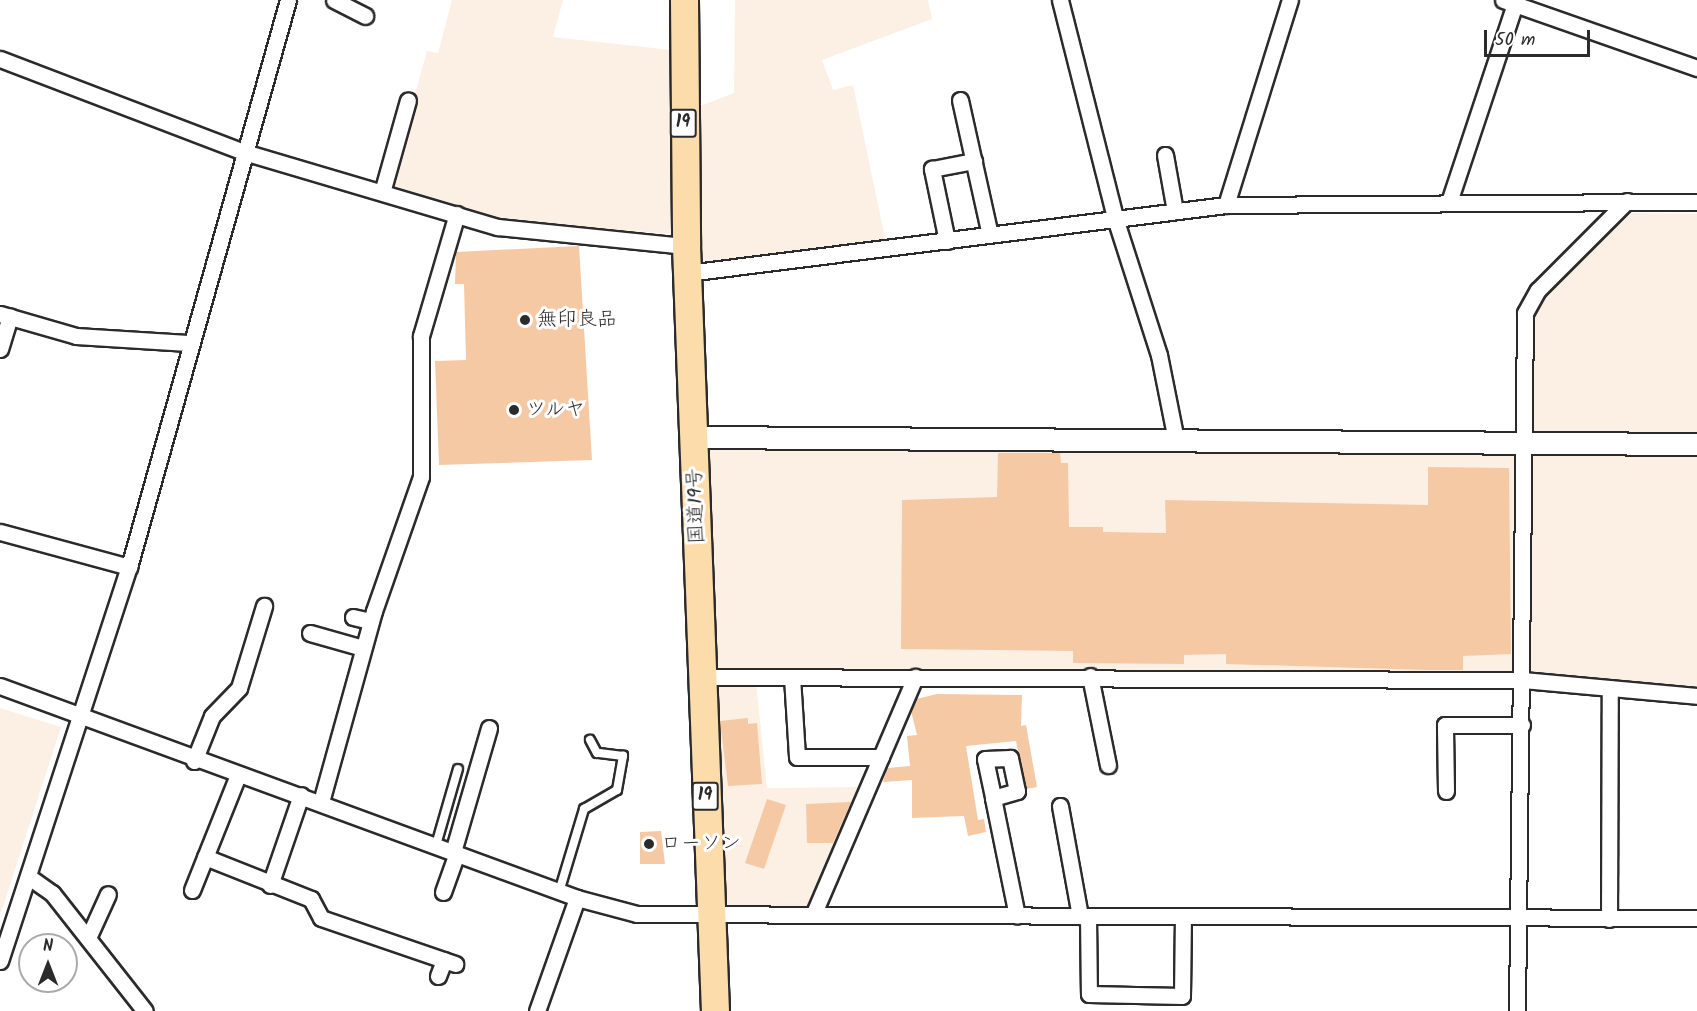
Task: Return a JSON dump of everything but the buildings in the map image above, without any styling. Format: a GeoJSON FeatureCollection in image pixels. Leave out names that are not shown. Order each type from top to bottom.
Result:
{"type":"FeatureCollection","features":[{"type":"Feature","properties":{"kind":"highway","name":"国道19号"},"geometry":{"type":"LineString","coordinates":[[684,0],[686,246],[704,677],[707,915],[715,1011]]}},
{"type":"Feature","properties":{"kind":"street"},"geometry":{"type":"LineString","coordinates":[[0,961],[129,567],[188,343],[288,0]]}},
{"type":"Feature","properties":{"kind":"street"},"geometry":{"type":"LineString","coordinates":[[334,0],[365,15]]}},
{"type":"Feature","properties":{"kind":"street"},"geometry":{"type":"LineString","coordinates":[[1060,0],[1114,218],[1148,315],[1176,440]]}},
{"type":"Feature","properties":{"kind":"street"},"geometry":{"type":"LineString","coordinates":[[1226,205],[1290,0]]}},
{"type":"Feature","properties":{"kind":"street"},"geometry":{"type":"LineString","coordinates":[[1449,202],[1509,2],[1697,68]]}},
{"type":"Feature","properties":{"kind":"street"},"geometry":{"type":"LineString","coordinates":[[0,59],[244,152],[383,189],[498,227],[686,246]]}},
{"type":"Feature","properties":{"kind":"street"},"geometry":{"type":"LineString","coordinates":[[383,189],[408,100]]}},
{"type":"Feature","properties":{"kind":"street"},"geometry":{"type":"LineString","coordinates":[[960,100],[990,235]]}},
{"type":"Feature","properties":{"kind":"street"},"geometry":{"type":"LineString","coordinates":[[1165,155],[1175,211]]}},
{"type":"Feature","properties":{"kind":"street"},"geometry":{"type":"LineString","coordinates":[[947,241],[932,169],[974,160]]}},
{"type":"Feature","properties":{"kind":"street"},"geometry":{"type":"LineString","coordinates":[[1517,1011],[1521,918],[1525,313],[1538,290],[1627,201]]}},
{"type":"Feature","properties":{"kind":"street"},"geometry":{"type":"LineString","coordinates":[[687,273],[1226,205],[1697,202]]}},
{"type":"Feature","properties":{"kind":"street"},"geometry":{"type":"LineString","coordinates":[[321,802],[370,621],[421,477],[421,336],[457,214]]}},
{"type":"Feature","properties":{"kind":"street"},"geometry":{"type":"LineString","coordinates":[[0,349],[5,315],[76,336],[188,343]]}},
{"type":"Feature","properties":{"kind":"street"},"geometry":{"type":"LineString","coordinates":[[694,437],[1697,444]]}},
{"type":"Feature","properties":{"kind":"street"},"geometry":{"type":"LineString","coordinates":[[0,532],[129,567]]}},
{"type":"Feature","properties":{"kind":"street"},"geometry":{"type":"LineString","coordinates":[[194,761],[212,716],[239,688],[262,613],[244,616]]}},
{"type":"Feature","properties":{"kind":"street"},"geometry":{"type":"LineString","coordinates":[[353,617],[370,621]]}},
{"type":"Feature","properties":{"kind":"street"},"geometry":{"type":"LineString","coordinates":[[310,633],[363,648]]}},
{"type":"Feature","properties":{"kind":"street"},"geometry":{"type":"LineString","coordinates":[[704,677],[1090,676],[1522,680],[1697,696]]}},
{"type":"Feature","properties":{"kind":"street"},"geometry":{"type":"LineString","coordinates":[[1090,676],[1108,765]]}},
{"type":"Feature","properties":{"kind":"street"},"geometry":{"type":"LineString","coordinates":[[792,677],[796,758],[881,757]]}},
{"type":"Feature","properties":{"kind":"street"},"geometry":{"type":"LineString","coordinates":[[814,913],[915,677]]}},
{"type":"Feature","properties":{"kind":"street"},"geometry":{"type":"LineString","coordinates":[[0,686],[82,712],[194,761],[321,802],[559,892],[637,914],[1697,918]]}},
{"type":"Feature","properties":{"kind":"street"},"geometry":{"type":"LineString","coordinates":[[1609,919],[1610,688]]}},
{"type":"Feature","properties":{"kind":"street"},"geometry":{"type":"LineString","coordinates":[[1446,791],[1445,725],[1522,725]]}},
{"type":"Feature","properties":{"kind":"street"},"geometry":{"type":"LineString","coordinates":[[442,892],[489,728]]}},
{"type":"Feature","properties":{"kind":"street"},"geometry":{"type":"LineString","coordinates":[[192,890],[238,775]]}},
{"type":"Feature","properties":{"kind":"street"},"geometry":{"type":"LineString","coordinates":[[270,885],[301,795]]}},
{"type":"Feature","properties":{"kind":"street"},"geometry":{"type":"LineString","coordinates":[[993,798],[1017,916]]}},
{"type":"Feature","properties":{"kind":"street"},"geometry":{"type":"LineString","coordinates":[[1060,806],[1084,916],[1089,994],[1182,996],[1183,916]]}},
{"type":"Feature","properties":{"kind":"street"},"geometry":{"type":"LineString","coordinates":[[205,857],[270,885],[311,899],[321,918],[450,962],[438,976]]}},
{"type":"Feature","properties":{"kind":"street"},"geometry":{"type":"LineString","coordinates":[[29,877],[52,893],[145,1011]]}},
{"type":"Feature","properties":{"kind":"street"},"geometry":{"type":"LineString","coordinates":[[88,938],[108,894]]}},
{"type":"Feature","properties":{"kind":"street"},"geometry":{"type":"LineString","coordinates":[[537,1011],[577,898]]}},
{"type":"Feature","properties":{"kind":"lane"},"geometry":{"type":"LineString","coordinates":[[559,892],[584,809],[617,790],[623,756],[597,753],[590,740]]}},
{"type":"Feature","properties":{"kind":"lane"},"geometry":{"type":"LineString","coordinates":[[436,845],[458,769]]}},
{"type":"Feature","properties":{"kind":"shaded area"},"geometry":{"type":"Polygon","coordinates":[[[452,0],[563,0],[553,37],[671,50],[672,234],[491,220],[390,184],[427,51],[438,53],[452,0]]]}},
{"type":"Feature","properties":{"kind":"shaded area"},"geometry":{"type":"Polygon","coordinates":[[[735,0],[928,0],[932,19],[822,60],[833,90],[853,85],[886,243],[702,264],[697,259],[695,108],[734,93],[735,0]]]}},
{"type":"Feature","properties":{"kind":"shaded area"},"geometry":{"type":"Polygon","coordinates":[[[1632,213],[1697,214],[1697,437],[1531,435],[1531,317],[1544,293],[1632,213]]]}},
{"type":"Feature","properties":{"kind":"shaded area"},"geometry":{"type":"Polygon","coordinates":[[[712,447],[1509,451],[1517,457],[1516,675],[717,670],[706,452],[712,447]]]}},
{"type":"Feature","properties":{"kind":"shaded area"},"geometry":{"type":"Polygon","coordinates":[[[1533,452],[1697,453],[1697,688],[1529,675],[1533,452]]]}},
{"type":"Feature","properties":{"kind":"shaded area"},"geometry":{"type":"Polygon","coordinates":[[[756,682],[767,788],[863,787],[809,909],[723,909],[715,684],[756,682]]]}},
{"type":"Feature","properties":{"kind":"shaded area"},"geometry":{"type":"Polygon","coordinates":[[[0,708],[61,727],[0,916],[0,708]]]}},
{"type":"Feature","properties":{"kind":"place","name":"無印良品"},"geometry":{"type":"Point","coordinates":[525,320]}},
{"type":"Feature","properties":{"kind":"place","name":"ツルヤ"},"geometry":{"type":"Point","coordinates":[514,410]}},
{"type":"Feature","properties":{"kind":"place","name":"ローソン"},"geometry":{"type":"Point","coordinates":[649,844]}}]}
